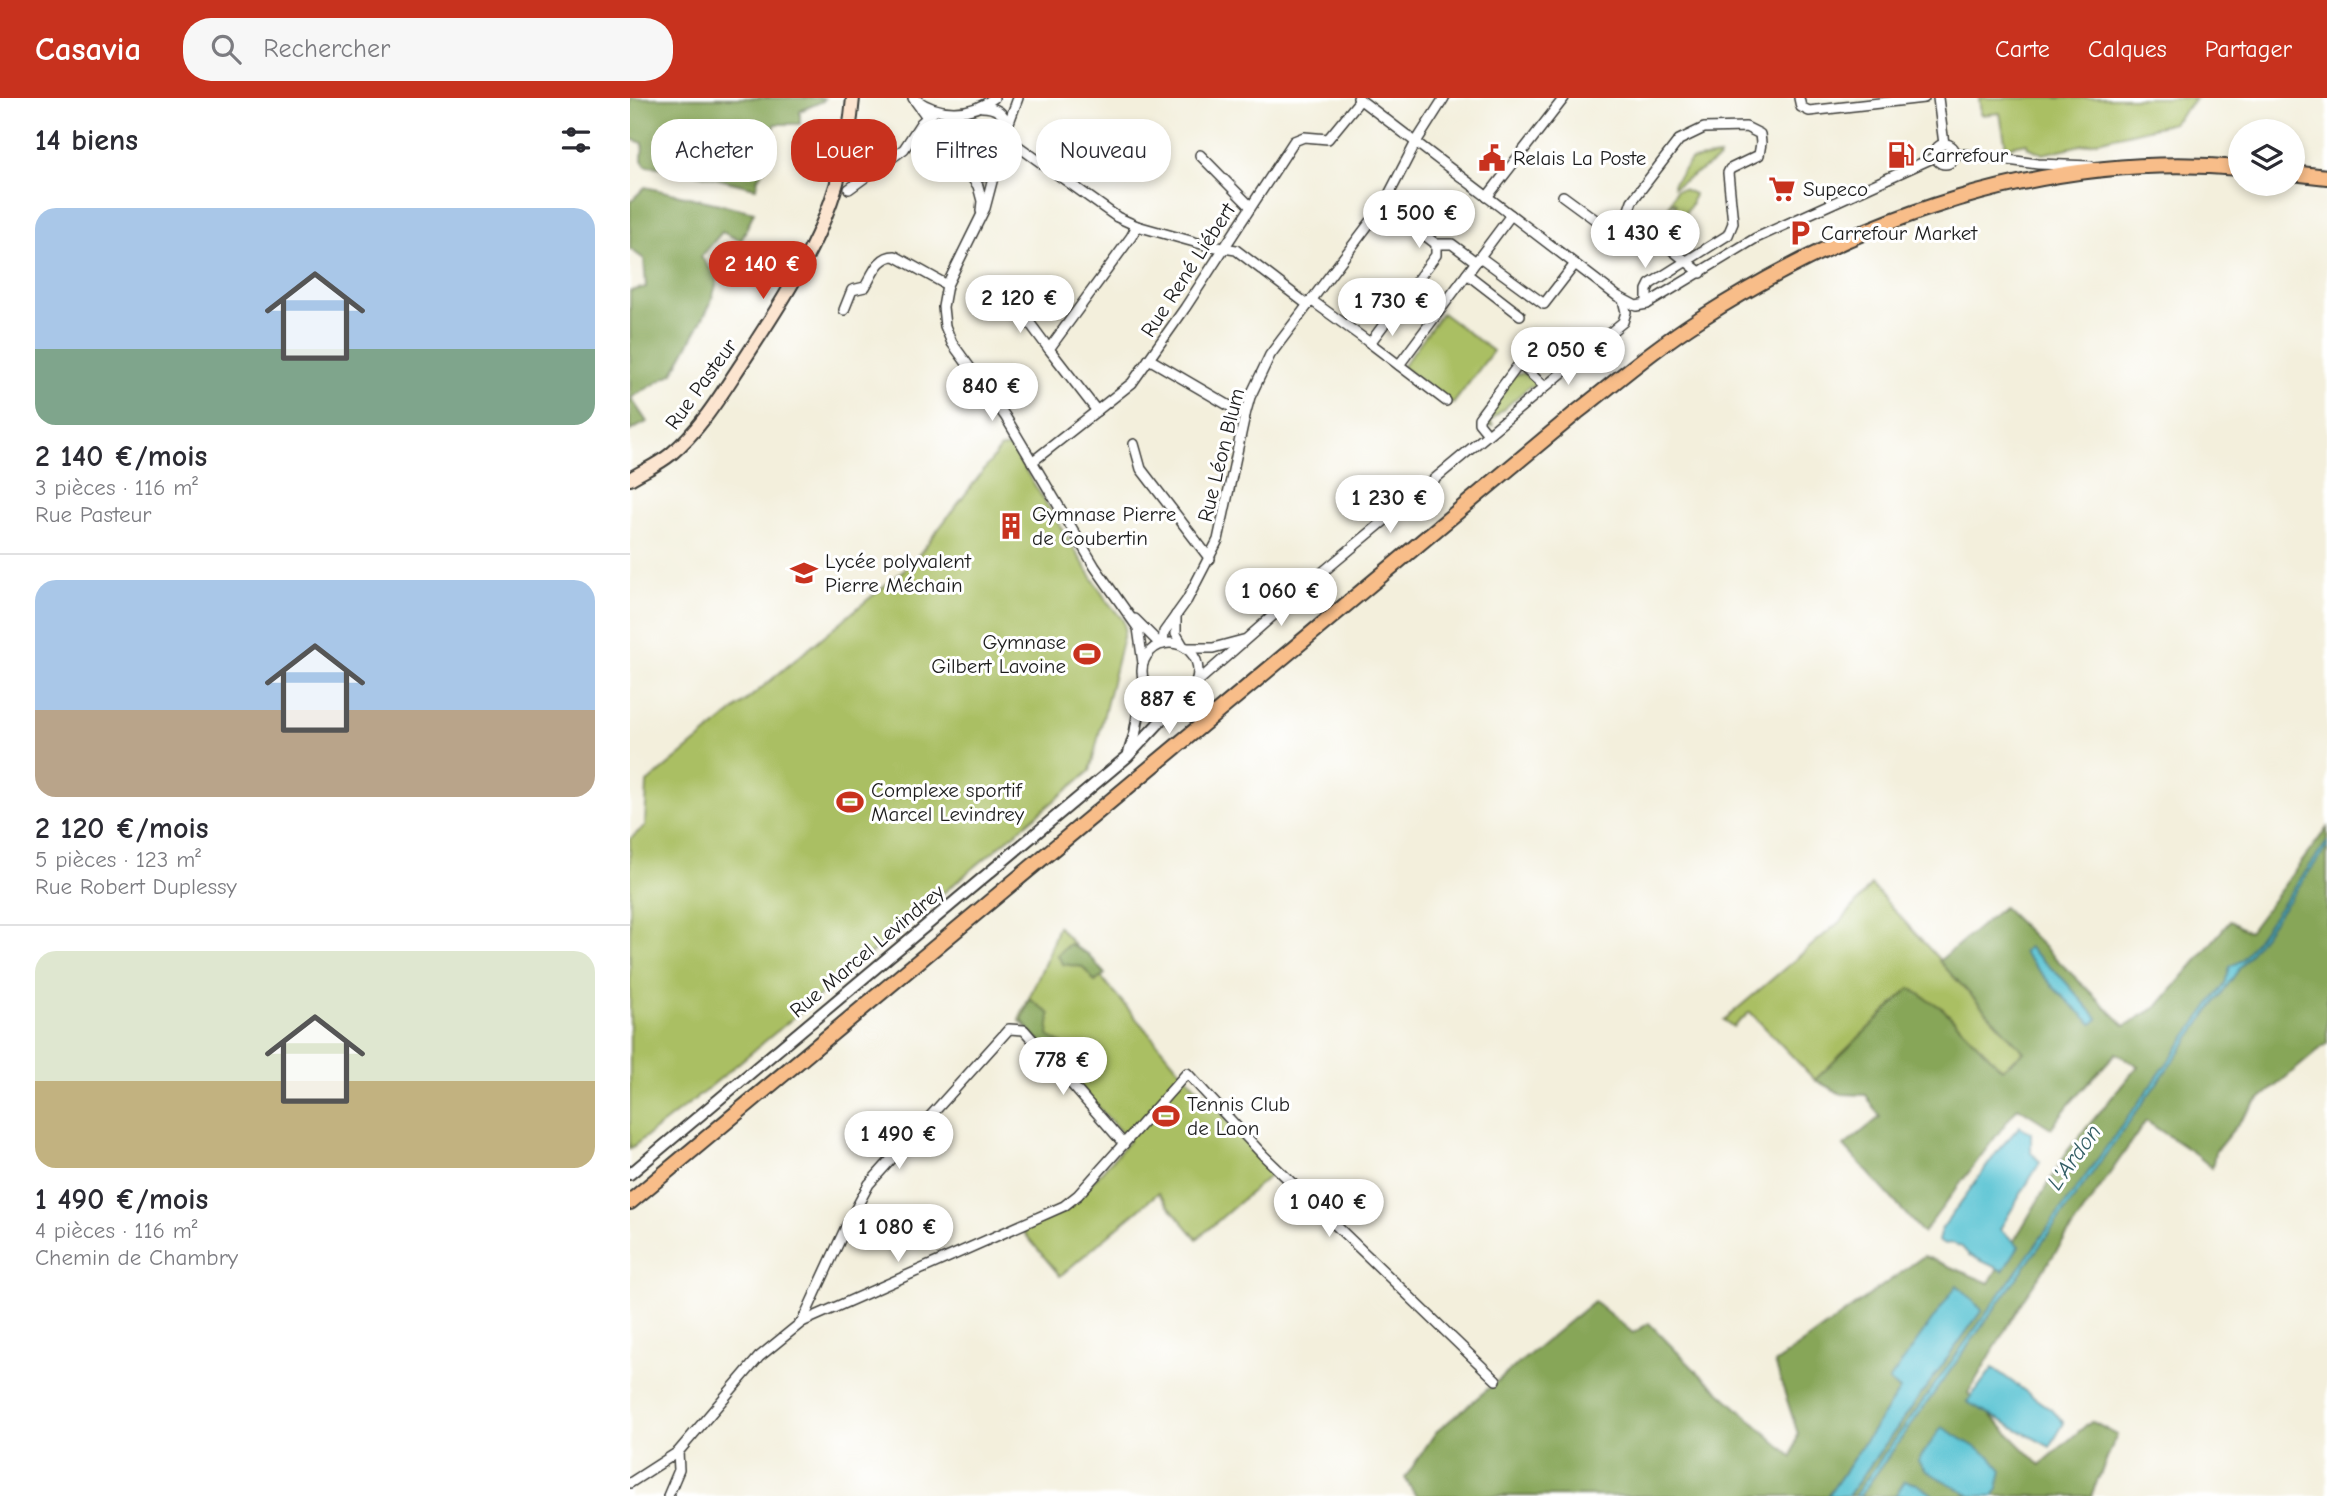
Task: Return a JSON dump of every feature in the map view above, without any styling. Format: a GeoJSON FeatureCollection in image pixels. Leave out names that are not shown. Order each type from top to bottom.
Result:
{"type":"FeatureCollection","features":[{"type":"Feature","properties":{"kind":"main road","name":"Rue Pasteur"},"geometry":{"type":"LineString","coordinates":[[630,479],[669,456],[698,427],[785,297],[816,240],[840,178],[853,98]]}},
{"type":"Feature","properties":{"kind":"main road"},"geometry":{"type":"LineString","coordinates":[[630,1202],[1556,430],[1672,338],[1734,299],[1811,257],[1876,226],[1923,208],[2001,186],[2101,170],[2134,167],[2228,167]]}},
{"type":"Feature","properties":{"kind":"main road"},"geometry":{"type":"LineString","coordinates":[[2305,174],[2327,177]]}},
{"type":"Feature","properties":{"kind":"street"},"geometry":{"type":"LineString","coordinates":[[914,98],[936,110],[952,113],[982,107],[1000,111],[1005,119]]}},
{"type":"Feature","properties":{"kind":"street"},"geometry":{"type":"LineString","coordinates":[[914,98],[926,118]]}},
{"type":"Feature","properties":{"kind":"street"},"geometry":{"type":"LineString","coordinates":[[982,107],[994,98]]}},
{"type":"Feature","properties":{"kind":"street"},"geometry":{"type":"LineString","coordinates":[[1009,119],[1017,98]]}},
{"type":"Feature","properties":{"kind":"street","name":"Rue Léon Blum"},"geometry":{"type":"LineString","coordinates":[[1162,644],[1164,632],[1210,559],[1218,540],[1250,397],[1270,355],[1384,204],[1416,142],[1444,98]]}},
{"type":"Feature","properties":{"kind":"street"},"geometry":{"type":"LineString","coordinates":[[1487,197],[1564,98]]}},
{"type":"Feature","properties":{"kind":"street"},"geometry":{"type":"LineString","coordinates":[[1799,98],[1801,107],[1809,111],[1924,98]]}},
{"type":"Feature","properties":{"kind":"street"},"geometry":{"type":"LineString","coordinates":[[1938,98],[1944,144]]}},
{"type":"Feature","properties":{"kind":"street"},"geometry":{"type":"LineString","coordinates":[[1359,99],[1623,300],[1636,306],[1647,304],[1756,238],[1935,156]]}},
{"type":"Feature","properties":{"kind":"street","name":"Rue René Liébert"},"geometry":{"type":"LineString","coordinates":[[1032,461],[1124,391],[1150,359],[1294,141],[1304,136],[1328,139],[1359,99]]}},
{"type":"Feature","properties":{"kind":"street"},"geometry":{"type":"LineString","coordinates":[[849,189],[904,149],[926,118],[936,110]]}},
{"type":"Feature","properties":{"kind":"street"},"geometry":{"type":"LineString","coordinates":[[1563,196],[1608,229],[1617,228],[1625,224],[1632,201],[1679,140],[1704,128],[1736,126],[1760,134],[1759,155],[1730,169],[1728,173],[1733,223],[1728,235],[1650,284],[1647,304]]}},
{"type":"Feature","properties":{"kind":"street"},"geometry":{"type":"LineString","coordinates":[[1944,144],[1953,147],[1955,153],[1954,159],[1948,164],[1941,164],[1935,156],[1936,148],[1944,144]]}},
{"type":"Feature","properties":{"kind":"street"},"geometry":{"type":"LineString","coordinates":[[1022,149],[1117,218],[1137,226],[1236,250],[1245,255],[1370,343],[1446,401]]}},
{"type":"Feature","properties":{"kind":"street"},"geometry":{"type":"LineString","coordinates":[[1955,153],[2038,164],[2134,167]]}},
{"type":"Feature","properties":{"kind":"street"},"geometry":{"type":"LineString","coordinates":[[1200,155],[1250,206]]}},
{"type":"Feature","properties":{"kind":"street"},"geometry":{"type":"LineString","coordinates":[[973,182],[981,195],[979,217]]}},
{"type":"Feature","properties":{"kind":"street"},"geometry":{"type":"LineString","coordinates":[[993,182],[990,195],[947,285],[943,307],[948,335],[1005,416],[1095,567],[1131,616],[1141,638],[1144,681],[1135,734],[1128,757]]}},
{"type":"Feature","properties":{"kind":"street"},"geometry":{"type":"LineString","coordinates":[[1384,204],[1436,244],[1452,244],[1544,304],[1575,264]]}},
{"type":"Feature","properties":{"kind":"street"},"geometry":{"type":"LineString","coordinates":[[1399,365],[1511,215]]}},
{"type":"Feature","properties":{"kind":"street"},"geometry":{"type":"LineString","coordinates":[[1628,215],[1701,273]]}},
{"type":"Feature","properties":{"kind":"street"},"geometry":{"type":"LineString","coordinates":[[1049,349],[1137,226]]}},
{"type":"Feature","properties":{"kind":"street"},"geometry":{"type":"LineString","coordinates":[[1370,343],[1436,255],[1436,244]]}},
{"type":"Feature","properties":{"kind":"street"},"geometry":{"type":"LineString","coordinates":[[844,310],[852,290],[865,287],[882,259],[887,256],[895,256],[947,285]]}},
{"type":"Feature","properties":{"kind":"street"},"geometry":{"type":"LineString","coordinates":[[1467,274],[1520,315]]}},
{"type":"Feature","properties":{"kind":"street"},"geometry":{"type":"LineString","coordinates":[[1144,681],[1154,694],[1161,697],[1170,699],[1185,695],[1245,640],[1623,322],[1626,312],[1623,300]]}},
{"type":"Feature","properties":{"kind":"street"},"geometry":{"type":"LineString","coordinates":[[1029,307],[1029,322],[1097,411]]}},
{"type":"Feature","properties":{"kind":"street"},"geometry":{"type":"LineString","coordinates":[[1150,359],[1245,415]]}},
{"type":"Feature","properties":{"kind":"street"},"geometry":{"type":"LineString","coordinates":[[1488,434],[1479,423],[1479,418],[1517,368],[1522,366],[1545,387]]}},
{"type":"Feature","properties":{"kind":"street"},"geometry":{"type":"LineString","coordinates":[[1134,444],[1141,469],[1210,559]]}},
{"type":"Feature","properties":{"kind":"street"},"geometry":{"type":"LineString","coordinates":[[1176,615],[1176,634],[1197,661],[1198,676],[1195,684]]}},
{"type":"Feature","properties":{"kind":"street"},"geometry":{"type":"LineString","coordinates":[[1145,627],[1164,627],[1176,615]]}},
{"type":"Feature","properties":{"kind":"street"},"geometry":{"type":"LineString","coordinates":[[1131,616],[1162,644]]}},
{"type":"Feature","properties":{"kind":"street"},"geometry":{"type":"LineString","coordinates":[[1143,663],[1150,652],[1162,644],[1213,648],[1245,640]]}},
{"type":"Feature","properties":{"kind":"street","name":"Rue Marcel Levindrey"},"geometry":{"type":"LineString","coordinates":[[630,1174],[1128,757],[1185,695]]}},
{"type":"Feature","properties":{"kind":"street"},"geometry":{"type":"LineString","coordinates":[[802,1322],[869,1184],[1009,1029],[1024,1030],[1124,1144]]}},
{"type":"Feature","properties":{"kind":"street"},"geometry":{"type":"LineString","coordinates":[[630,1483],[678,1452],[759,1357],[802,1322],[1064,1206],[1078,1195],[1187,1073],[1264,1156],[1496,1380]]}},
{"type":"Feature","properties":{"kind":"street"},"geometry":{"type":"LineString","coordinates":[[668,1496],[678,1470],[678,1452]]}},
{"type":"Feature","properties":{"kind":"green space"},"geometry":{"type":"Polygon","coordinates":[[[630,98],[825,98],[800,111],[800,119],[791,119],[791,124],[777,124],[777,119],[651,119],[651,166],[646,166],[642,160],[643,143],[630,139],[630,98]]]}},
{"type":"Feature","properties":{"kind":"green space"},"geometry":{"type":"Polygon","coordinates":[[[1979,98],[2196,98],[2173,123],[2043,154],[2028,147],[2027,143],[2006,147],[2000,113],[1981,115],[1979,98]]]}},
{"type":"Feature","properties":{"kind":"green space"},"geometry":{"type":"Polygon","coordinates":[[[1720,156],[1674,187],[1673,184],[1691,160],[1720,156]]]}},
{"type":"Feature","properties":{"kind":"green space"},"geometry":{"type":"Polygon","coordinates":[[[730,182],[757,182],[756,188],[730,182]]]}},
{"type":"Feature","properties":{"kind":"green space"},"geometry":{"type":"Polygon","coordinates":[[[645,187],[754,212],[741,241],[722,232],[701,257],[718,279],[710,305],[673,373],[631,398],[647,422],[630,431],[630,291],[646,287],[644,259],[630,249],[630,202],[645,187]]]}},
{"type":"Feature","properties":{"kind":"green space"},"geometry":{"type":"Polygon","coordinates":[[[1683,189],[1694,194],[1691,205],[1682,217],[1671,218],[1670,211],[1676,205],[1674,202],[1669,207],[1676,190],[1683,189]]]}},
{"type":"Feature","properties":{"kind":"green space"},"geometry":{"type":"Polygon","coordinates":[[[1442,313],[1493,351],[1453,404],[1402,367],[1442,313]]]}},
{"type":"Feature","properties":{"kind":"green space"},"geometry":{"type":"Polygon","coordinates":[[[1524,373],[1537,383],[1536,391],[1530,386],[1490,421],[1493,426],[1483,425],[1482,417],[1514,375],[1524,373]]]}},
{"type":"Feature","properties":{"kind":"green space","name":"Complexe sportif Marcel Levindrey"},"geometry":{"type":"Polygon","coordinates":[[[1011,447],[1106,600],[1123,620],[1125,629],[1090,771],[704,1092],[630,1149],[630,839],[645,826],[647,783],[913,562],[1001,448],[1011,447]]]}},
{"type":"Feature","properties":{"kind":"green space"},"geometry":{"type":"Polygon","coordinates":[[[2327,828],[2327,1043],[2254,1104],[2215,1152],[2212,1168],[2146,1121],[2024,1298],[1968,1393],[2040,1465],[2091,1421],[2117,1435],[2091,1496],[1848,1496],[1982,1310],[1889,1380],[1900,1390],[1828,1496],[1416,1496],[1405,1478],[1436,1432],[1594,1301],[1633,1333],[1649,1323],[1693,1368],[1792,1457],[1798,1434],[1775,1363],[1924,1256],[1989,1283],[2068,1150],[2138,1066],[2116,1053],[2051,1128],[2018,1107],[1923,1233],[1844,1146],[1880,1117],[1866,1095],[1841,1094],[1815,1080],[1910,988],[1943,1009],[2002,1069],[2024,1052],[1939,961],[2003,907],[2125,1026],[2158,1006],[2230,921],[2249,932],[2327,828]]]}},
{"type":"Feature","properties":{"kind":"green space"},"geometry":{"type":"Polygon","coordinates":[[[1871,885],[2024,1052],[2002,1069],[1943,1009],[1910,988],[1815,1080],[1750,1012],[1733,1027],[1724,1020],[1844,918],[1871,885]]]}},
{"type":"Feature","properties":{"kind":"green space","name":"Tennis Club de Laon"},"geometry":{"type":"Polygon","coordinates":[[[1058,926],[1179,1069],[1274,1172],[1197,1239],[1158,1193],[1060,1276],[1021,1229],[1071,1206],[1129,1141],[1019,1020],[1047,958],[1058,926]]]}},
{"type":"Feature","properties":{"kind":"green space"},"geometry":{"type":"Polygon","coordinates":[[[1069,944],[1088,954],[1105,974],[1095,982],[1083,967],[1063,964],[1057,955],[1069,944]]]}},
{"type":"Feature","properties":{"kind":"green space"},"geometry":{"type":"Polygon","coordinates":[[[1030,999],[1050,1014],[1048,1036],[1078,1053],[1081,1071],[1070,1075],[1022,1021],[1030,999]]]}},
{"type":"Feature","properties":{"kind":"water"},"geometry":{"type":"Polygon","coordinates":[[[2327,842],[2327,847],[1860,1496],[1854,1496],[2225,983],[2230,967],[2242,960],[2327,842]]]}},
{"type":"Feature","properties":{"kind":"water"},"geometry":{"type":"Polygon","coordinates":[[[2028,947],[2064,980],[2098,1019],[2092,1024],[2055,989],[2023,952],[2028,947]]]}},
{"type":"Feature","properties":{"kind":"water"},"geometry":{"type":"Polygon","coordinates":[[[2020,1126],[2031,1133],[2031,1152],[2040,1162],[2000,1229],[2019,1246],[2003,1271],[1969,1255],[1962,1247],[1938,1241],[1941,1230],[2000,1148],[2020,1126]]]}},
{"type":"Feature","properties":{"kind":"water"},"geometry":{"type":"Polygon","coordinates":[[[1957,1285],[1982,1310],[1848,1496],[1828,1496],[1900,1390],[1889,1381],[1957,1285]]]}},
{"type":"Feature","properties":{"kind":"water"},"geometry":{"type":"Polygon","coordinates":[[[1993,1368],[2054,1412],[2064,1423],[2050,1447],[1967,1402],[1993,1368]]]}},
{"type":"Feature","properties":{"kind":"water"},"geometry":{"type":"Polygon","coordinates":[[[1942,1427],[1990,1456],[2002,1470],[1998,1489],[1993,1496],[1971,1496],[1925,1470],[1918,1461],[1942,1427]]]}},
{"type":"Feature","properties":{"kind":"water"},"geometry":{"type":"Polygon","coordinates":[[[1905,1481],[1917,1484],[1935,1496],[1895,1496],[1905,1481]]]}},
{"type":"Feature","properties":{"kind":"place","name":"Carrefour"},"geometry":{"type":"Point","coordinates":[1901,155]}},
{"type":"Feature","properties":{"kind":"place","name":"Relais La Poste"},"geometry":{"type":"Point","coordinates":[1492,158]}},
{"type":"Feature","properties":{"kind":"place","name":"Supeco"},"geometry":{"type":"Point","coordinates":[1782,189]}},
{"type":"Feature","properties":{"kind":"place","name":"Carrefour Market"},"geometry":{"type":"Point","coordinates":[1800,233]}},
{"type":"Feature","properties":{"kind":"place","name":"Gymnase Pierre de Coubertin"},"geometry":{"type":"Point","coordinates":[1011,526]}},
{"type":"Feature","properties":{"kind":"place","name":"Lycée polyvalent Pierre Méchain"},"geometry":{"type":"Point","coordinates":[804,573]}},
{"type":"Feature","properties":{"kind":"place","name":"Gymnase Gilbert Lavoine"},"geometry":{"type":"Point","coordinates":[1087,654]}},
{"type":"Feature","properties":{"kind":"place","name":"Complexe sportif Marcel Levindrey"},"geometry":{"type":"Point","coordinates":[850,802]}},
{"type":"Feature","properties":{"kind":"place","name":"Tennis Club de Laon"},"geometry":{"type":"Point","coordinates":[1166,1116]}},
{"type":"Feature","properties":{"kind":"water label","name":"L'Ardon"},"geometry":{"type":"Point","coordinates":[2074,1157]}}]}
